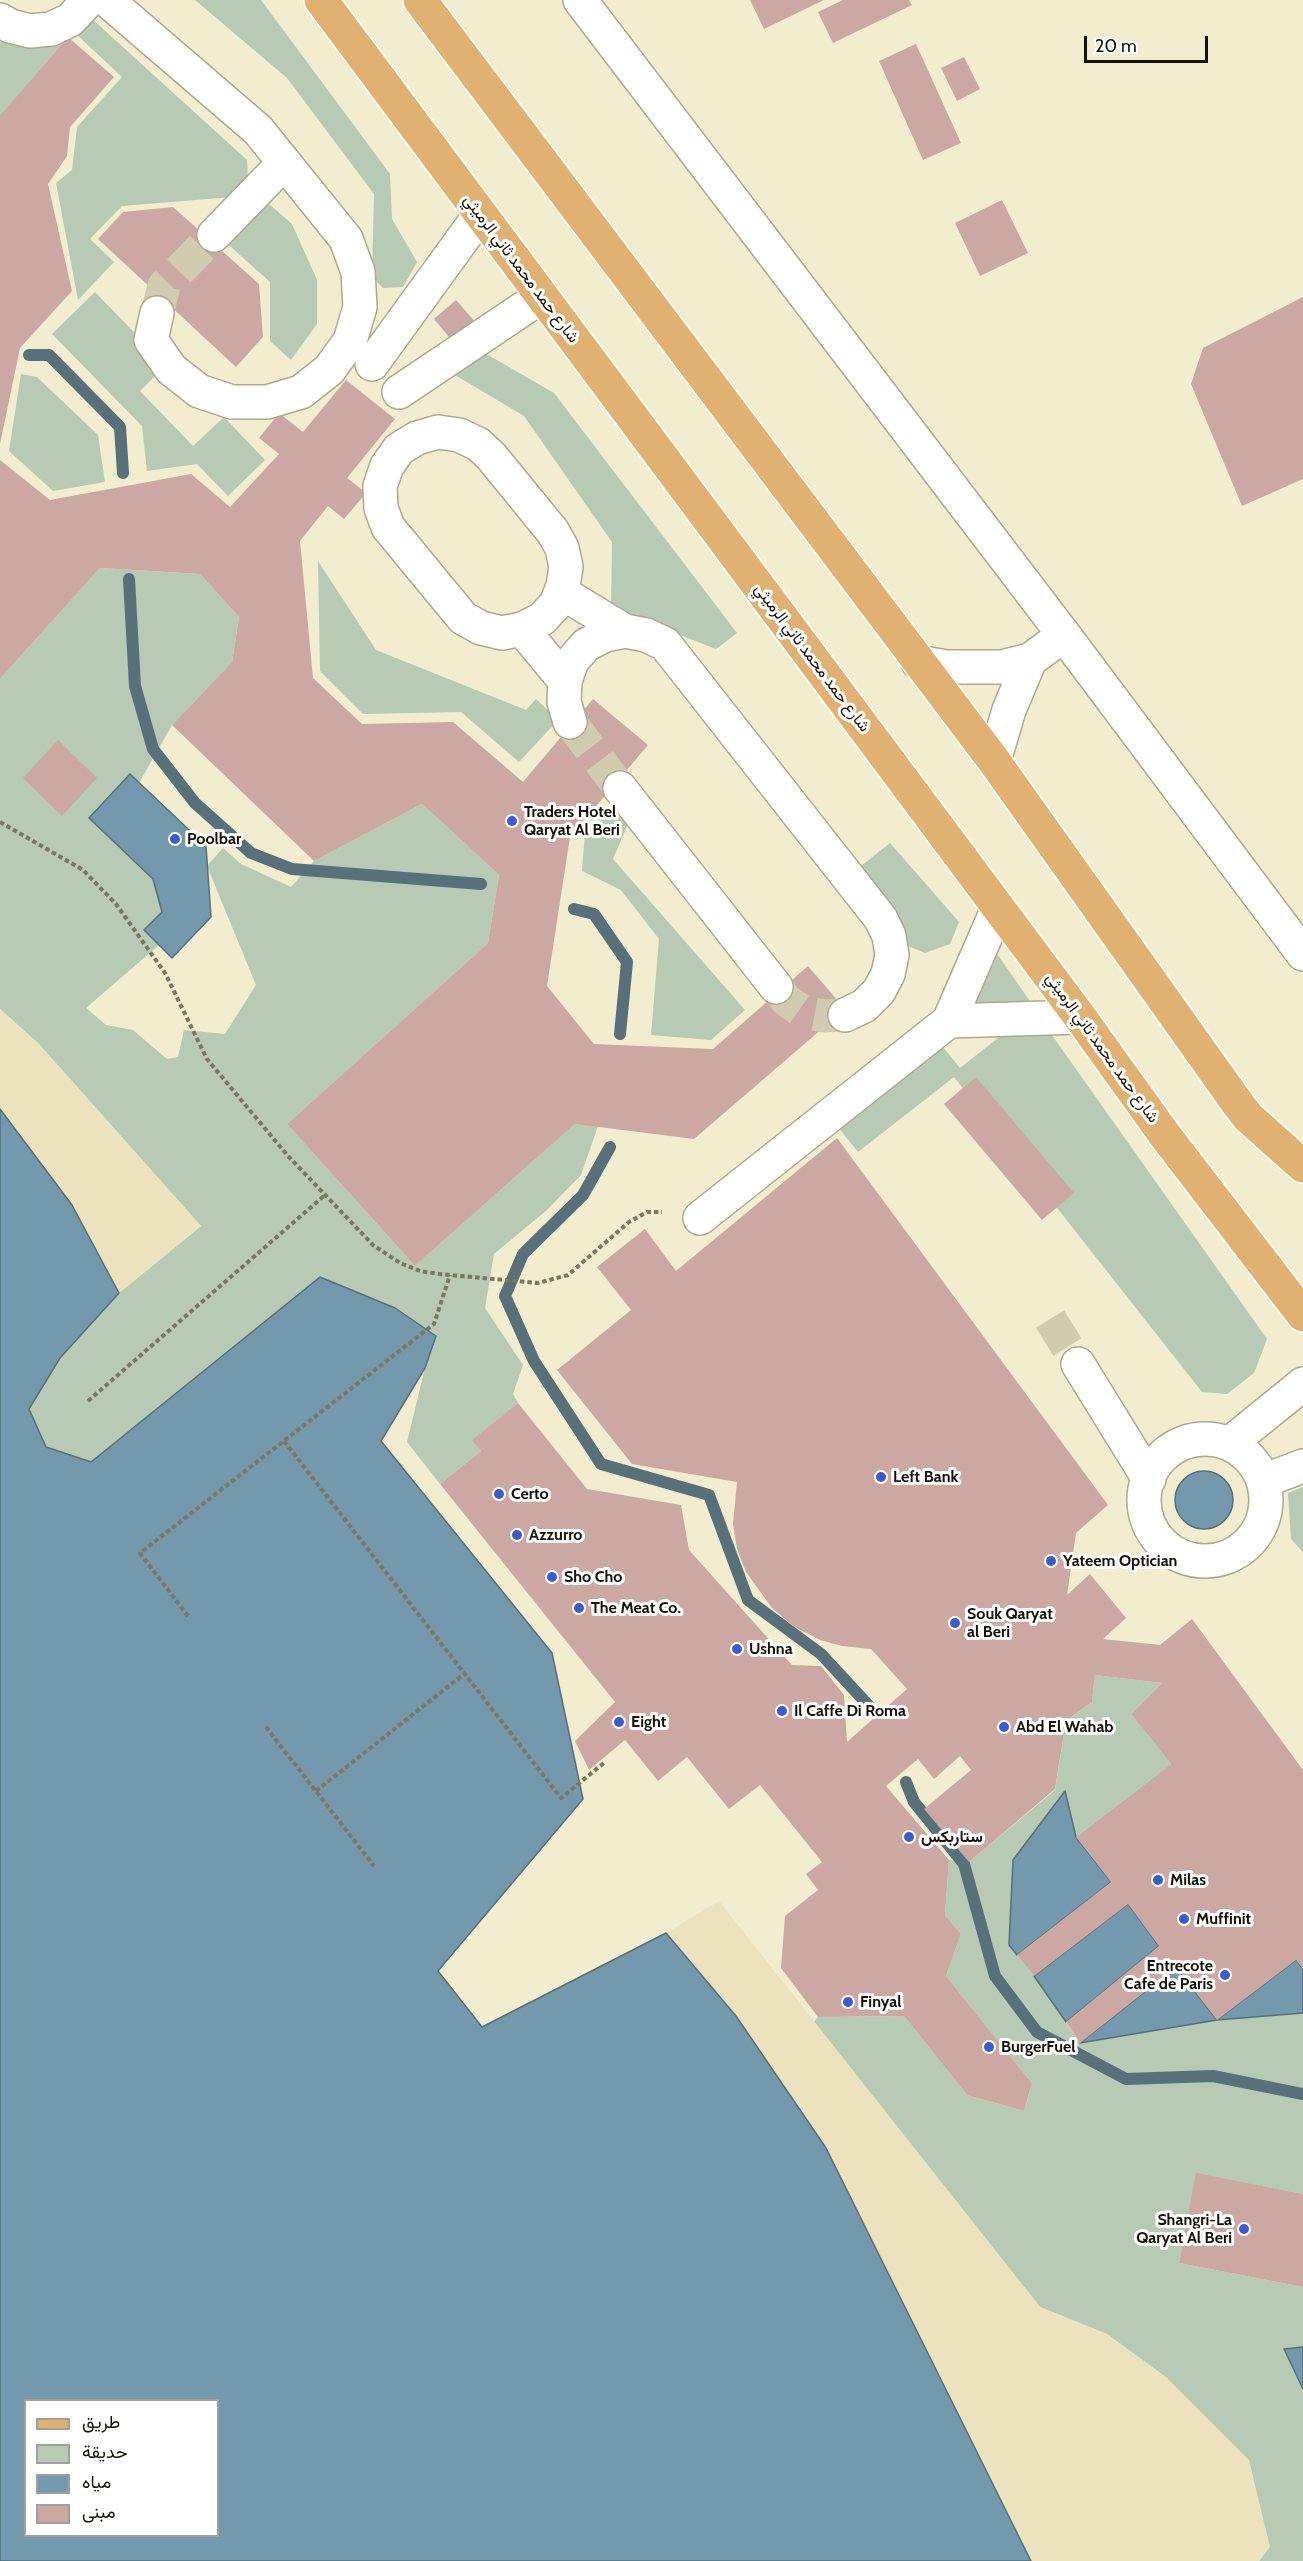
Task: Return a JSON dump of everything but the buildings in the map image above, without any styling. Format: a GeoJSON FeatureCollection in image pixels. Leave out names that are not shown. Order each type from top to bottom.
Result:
{"type":"FeatureCollection","features":[{"type":"Feature","properties":{"kind":"main road","name":"شارع حمد محمد ثاني الرميثي"},"geometry":{"type":"LineString","coordinates":[[321,0],[1080,1017],[1164,1134],[1303,1315]]}},
{"type":"Feature","properties":{"kind":"main road"},"geometry":{"type":"LineString","coordinates":[[420,0],[994,761],[1238,1104],[1248,1117],[1303,1166]]}},
{"type":"Feature","properties":{"kind":"lane"},"geometry":{"type":"LineString","coordinates":[[0,20],[10,26],[30,31],[51,29],[70,20],[88,0]]}},
{"type":"Feature","properties":{"kind":"lane"},"geometry":{"type":"LineString","coordinates":[[107,0],[258,130],[346,239],[358,272],[360,307],[350,341],[329,370],[301,392],[267,402],[232,402],[199,391],[171,369],[151,340],[158,313]]}},
{"type":"Feature","properties":{"kind":"lane"},"geometry":{"type":"LineString","coordinates":[[580,0],[1064,635],[1303,954]]}},
{"type":"Feature","properties":{"kind":"lane"},"geometry":{"type":"LineString","coordinates":[[214,235],[284,163]]}},
{"type":"Feature","properties":{"kind":"lane"},"geometry":{"type":"LineString","coordinates":[[372,364],[480,215]]}},
{"type":"Feature","properties":{"kind":"lane"},"geometry":{"type":"LineString","coordinates":[[399,392],[542,296]]}},
{"type":"Feature","properties":{"kind":"lane"},"geometry":{"type":"LineString","coordinates":[[350,341],[438,432]]}},
{"type":"Feature","properties":{"kind":"lane"},"geometry":{"type":"LineString","coordinates":[[438,432],[459,435],[478,444],[491,456],[553,532],[562,548],[566,567],[556,604],[542,619],[522,629],[502,633],[481,628],[463,618],[388,527],[381,508],[380,486],[387,466],[399,449],[417,438],[438,432]]}},
{"type":"Feature","properties":{"kind":"lane"},"geometry":{"type":"LineString","coordinates":[[561,592],[625,631]]}},
{"type":"Feature","properties":{"kind":"lane"},"geometry":{"type":"LineString","coordinates":[[522,629],[565,681]]}},
{"type":"Feature","properties":{"kind":"lane"},"geometry":{"type":"LineString","coordinates":[[570,722],[564,702],[565,681],[572,661],[586,645],[605,635],[625,631],[646,634],[665,644],[881,919],[889,936],[892,955],[888,974],[879,991],[864,1006],[844,1015]]}},
{"type":"Feature","properties":{"kind":"lane"},"geometry":{"type":"LineString","coordinates":[[918,662],[974,669],[1002,667],[1030,660],[1064,635]]}},
{"type":"Feature","properties":{"kind":"lane"},"geometry":{"type":"LineString","coordinates":[[994,761],[1009,710],[1030,660]]}},
{"type":"Feature","properties":{"kind":"lane"},"geometry":{"type":"LineString","coordinates":[[620,788],[776,987]]}},
{"type":"Feature","properties":{"kind":"lane"},"geometry":{"type":"LineString","coordinates":[[700,1218],[949,1021],[998,908]]}},
{"type":"Feature","properties":{"kind":"lane"},"geometry":{"type":"LineString","coordinates":[[949,1021],[1080,1017]]}},
{"type":"Feature","properties":{"kind":"lane"},"geometry":{"type":"LineString","coordinates":[[1078,1364],[1149,1479]]}},
{"type":"Feature","properties":{"kind":"lane"},"geometry":{"type":"LineString","coordinates":[[1230,1444],[1303,1384]]}},
{"type":"Feature","properties":{"kind":"lane"},"geometry":{"type":"LineString","coordinates":[[1203,1439],[1230,1444],[1254,1463],[1263,1481],[1266,1500],[1263,1520],[1253,1538],[1238,1551],[1218,1559],[1198,1561],[1178,1555],[1162,1544],[1150,1526],[1144,1506],[1146,1487],[1154,1468],[1166,1453],[1183,1443],[1203,1439]]}},
{"type":"Feature","properties":{"kind":"lane"},"geometry":{"type":"LineString","coordinates":[[1263,1481],[1303,1466]]}},
{"type":"Feature","properties":{"kind":"path"},"geometry":{"type":"LineString","coordinates":[[0,822],[83,870],[116,904],[165,973],[207,1059],[288,1156],[373,1245],[400,1263],[420,1271],[538,1283],[568,1275],[629,1222],[647,1212],[663,1211],[700,1218]]}},
{"type":"Feature","properties":{"kind":"path"},"geometry":{"type":"LineString","coordinates":[[88,1401],[325,1195]]}},
{"type":"Feature","properties":{"kind":"path"},"geometry":{"type":"LineString","coordinates":[[188,1616],[140,1552],[434,1324],[450,1275]]}},
{"type":"Feature","properties":{"kind":"path"},"geometry":{"type":"LineString","coordinates":[[284,1441],[561,1798],[605,1762]]}},
{"type":"Feature","properties":{"kind":"path"},"geometry":{"type":"LineString","coordinates":[[316,1791],[464,1674]]}},
{"type":"Feature","properties":{"kind":"path"},"geometry":{"type":"LineString","coordinates":[[266,1727],[374,1866]]}},
{"type":"Feature","properties":{"kind":"green space"},"geometry":{"type":"Polygon","coordinates":[[[195,0],[261,0],[390,174],[392,219],[417,262],[403,287],[383,288],[372,277],[374,194],[287,78],[195,0]]]}},
{"type":"Feature","properties":{"kind":"green space"},"geometry":{"type":"Polygon","coordinates":[[[91,18],[247,160],[248,179],[232,197],[122,206],[90,239],[114,262],[78,300],[56,183],[72,170],[77,127],[122,77],[76,34],[91,18]]]}},
{"type":"Feature","properties":{"kind":"green space"},"geometry":{"type":"Polygon","coordinates":[[[30,31],[68,37],[0,115],[0,42],[30,31]]]}},
{"type":"Feature","properties":{"kind":"green space"},"geometry":{"type":"Polygon","coordinates":[[[261,197],[292,224],[317,280],[317,324],[291,360],[270,341],[270,282],[221,238],[261,197]]]}},
{"type":"Feature","properties":{"kind":"green space"},"geometry":{"type":"Polygon","coordinates":[[[95,292],[166,365],[140,391],[193,446],[224,417],[265,460],[228,496],[197,464],[147,471],[142,426],[52,334],[95,292]]]}},
{"type":"Feature","properties":{"kind":"green space"},"geometry":{"type":"Polygon","coordinates":[[[483,352],[554,393],[737,633],[716,649],[611,608],[612,542],[524,416],[450,372],[483,352]]]}},
{"type":"Feature","properties":{"kind":"green space"},"geometry":{"type":"Polygon","coordinates":[[[21,374],[37,377],[98,435],[105,482],[53,491],[9,451],[21,374]]]}},
{"type":"Feature","properties":{"kind":"green space"},"geometry":{"type":"Polygon","coordinates":[[[318,561],[376,650],[526,710],[536,699],[558,720],[519,762],[461,712],[363,714],[320,671],[318,561]]]}},
{"type":"Feature","properties":{"kind":"green space"},"geometry":{"type":"Polygon","coordinates":[[[100,568],[200,574],[239,617],[232,662],[172,725],[139,783],[130,775],[89,818],[153,879],[162,912],[144,930],[159,945],[86,1008],[106,1025],[133,1030],[167,1059],[178,1057],[184,1030],[225,1034],[256,985],[207,866],[223,848],[241,864],[291,887],[314,861],[422,804],[499,875],[488,943],[287,1124],[415,1266],[575,1124],[598,1126],[581,1175],[547,1210],[494,1254],[485,1308],[523,1365],[513,1394],[518,1403],[473,1440],[481,1451],[440,1484],[407,1442],[425,1368],[436,1336],[321,1277],[91,1462],[46,1447],[28,1409],[60,1358],[119,1293],[201,1226],[38,1043],[0,1009],[0,679],[100,568]]]}},
{"type":"Feature","properties":{"kind":"green space"},"geometry":{"type":"Polygon","coordinates":[[[604,816],[631,817],[613,859],[745,1010],[711,1040],[651,1035],[659,939],[621,890],[582,871],[585,832],[604,816]]]}},
{"type":"Feature","properties":{"kind":"green space"},"geometry":{"type":"Polygon","coordinates":[[[890,843],[959,922],[950,944],[925,953],[908,946],[856,870],[890,843]]]}},
{"type":"Feature","properties":{"kind":"green space"},"geometry":{"type":"Polygon","coordinates":[[[995,951],[1032,1004],[970,1007],[995,951]]]}},
{"type":"Feature","properties":{"kind":"green space"},"geometry":{"type":"Polygon","coordinates":[[[1007,1031],[1049,1031],[1267,1339],[1254,1373],[1227,1394],[1202,1392],[954,1077],[858,1152],[838,1127],[942,1046],[960,1068],[1007,1031]]]}},
{"type":"Feature","properties":{"kind":"green space"},"geometry":{"type":"Polygon","coordinates":[[[1303,1487],[1303,1552],[1291,1539],[1288,1493],[1303,1487]]]}},
{"type":"Feature","properties":{"kind":"green space"},"geometry":{"type":"Polygon","coordinates":[[[1095,1675],[1162,1683],[1131,1714],[1171,1764],[1076,1837],[1111,1882],[1017,1955],[1080,2043],[1217,2020],[1303,2013],[1303,2194],[1197,2174],[1179,2263],[1303,2287],[1303,2347],[1284,2350],[1303,2389],[1303,2561],[1259,2561],[1270,2546],[1167,2378],[1107,2334],[1040,2307],[814,2022],[818,2017],[904,2016],[967,2095],[1024,2111],[1032,2083],[946,1976],[961,1934],[945,1915],[949,1860],[969,1862],[1055,1790],[1066,1721],[1092,1702],[1095,1675]]]}},
{"type":"Feature","properties":{"kind":"sand"},"geometry":{"type":"Polygon","coordinates":[[[0,1009],[38,1043],[201,1226],[119,1293],[72,1205],[0,1109],[0,1009]]]}},
{"type":"Feature","properties":{"kind":"sand"},"geometry":{"type":"Polygon","coordinates":[[[719,1901],[1040,2307],[1107,2334],[1167,2378],[1249,2460],[1270,2547],[1259,2561],[1031,2561],[826,2148],[736,2016],[666,1933],[719,1901]]]}},
{"type":"Feature","properties":{"kind":"water"},"geometry":{"type":"Polygon","coordinates":[[[130,774],[206,846],[211,917],[172,958],[144,930],[162,912],[153,879],[89,818],[130,774]]]}},
{"type":"Feature","properties":{"kind":"water"},"geometry":{"type":"Polygon","coordinates":[[[0,1109],[72,1205],[119,1293],[60,1358],[29,1409],[46,1447],[91,1462],[320,1277],[395,1308],[436,1336],[425,1368],[381,1441],[552,1653],[583,1799],[438,1971],[482,2027],[666,1933],[736,2016],[826,2148],[1031,2561],[0,2561],[0,1109]]]}},
{"type":"Feature","properties":{"kind":"water"},"geometry":{"type":"Polygon","coordinates":[[[1204,1471],[1220,1476],[1228,1484],[1233,1500],[1228,1516],[1220,1524],[1204,1529],[1188,1524],[1180,1516],[1175,1500],[1180,1484],[1188,1476],[1204,1471]]]}},
{"type":"Feature","properties":{"kind":"water"},"geometry":{"type":"Polygon","coordinates":[[[1065,1791],[1076,1837],[1111,1882],[1017,1955],[1009,1945],[1013,1860],[1065,1791]]]}},
{"type":"Feature","properties":{"kind":"water"},"geometry":{"type":"Polygon","coordinates":[[[1128,1904],[1159,1946],[1066,2022],[1034,1976],[1128,1904]]]}},
{"type":"Feature","properties":{"kind":"water"},"geometry":{"type":"Polygon","coordinates":[[[1296,1960],[1303,1969],[1303,2013],[1217,2020],[1296,1960]]]}},
{"type":"Feature","properties":{"kind":"water"},"geometry":{"type":"Polygon","coordinates":[[[1176,1967],[1217,2020],[1080,2043],[1176,1967]]]}},
{"type":"Feature","properties":{"kind":"water"},"geometry":{"type":"Polygon","coordinates":[[[1303,2347],[1303,2389],[1284,2349],[1303,2347]]]}},
{"type":"Feature","properties":{"kind":"waterway"},"geometry":{"type":"LineString","coordinates":[[29,355],[49,355],[120,427],[123,473]]}},
{"type":"Feature","properties":{"kind":"waterway"},"geometry":{"type":"LineString","coordinates":[[129,579],[135,686],[153,749],[195,803],[251,853],[292,869],[481,884]]}},
{"type":"Feature","properties":{"kind":"waterway"},"geometry":{"type":"LineString","coordinates":[[574,909],[594,914],[627,962],[620,1034]]}},
{"type":"Feature","properties":{"kind":"waterway"},"geometry":{"type":"LineString","coordinates":[[610,1147],[583,1195],[523,1254],[505,1296],[534,1361],[601,1464],[709,1495],[748,1600],[821,1654],[870,1707]]}},
{"type":"Feature","properties":{"kind":"waterway"},"geometry":{"type":"LineString","coordinates":[[906,1782],[914,1802],[964,1864],[995,1976],[1037,2032],[1126,2079],[1213,2076],[1303,2094]]}},
{"type":"Feature","properties":{"kind":"tunnel"},"geometry":{"type":"LineString","coordinates":[[157,313],[164,286],[214,235]]}},
{"type":"Feature","properties":{"kind":"tunnel"},"geometry":{"type":"LineString","coordinates":[[570,722],[620,788]]}},
{"type":"Feature","properties":{"kind":"tunnel"},"geometry":{"type":"LineString","coordinates":[[776,987],[786,1000],[803,1012],[824,1016],[845,1015]]}},
{"type":"Feature","properties":{"kind":"tunnel"},"geometry":{"type":"LineString","coordinates":[[1050,1319],[1078,1364]]}},
{"type":"Feature","properties":{"kind":"place","name":"Traders Hotel Qaryat Al Beri"},"geometry":{"type":"Point","coordinates":[512,821]}},
{"type":"Feature","properties":{"kind":"place","name":"Poolbar"},"geometry":{"type":"Point","coordinates":[175,839]}},
{"type":"Feature","properties":{"kind":"place","name":"Left Bank"},"geometry":{"type":"Point","coordinates":[881,1477]}},
{"type":"Feature","properties":{"kind":"place","name":"Certo"},"geometry":{"type":"Point","coordinates":[499,1494]}},
{"type":"Feature","properties":{"kind":"place","name":"Azzurro"},"geometry":{"type":"Point","coordinates":[517,1535]}},
{"type":"Feature","properties":{"kind":"place","name":"Yateem Optician"},"geometry":{"type":"Point","coordinates":[1051,1561]}},
{"type":"Feature","properties":{"kind":"place","name":"Sho Cho"},"geometry":{"type":"Point","coordinates":[552,1577]}},
{"type":"Feature","properties":{"kind":"place","name":"The Meat Co."},"geometry":{"type":"Point","coordinates":[579,1608]}},
{"type":"Feature","properties":{"kind":"place","name":"Souk Qaryat al Beri"},"geometry":{"type":"Point","coordinates":[955,1623]}},
{"type":"Feature","properties":{"kind":"place","name":"Ushna"},"geometry":{"type":"Point","coordinates":[737,1649]}},
{"type":"Feature","properties":{"kind":"place","name":"Il Caffe Di Roma"},"geometry":{"type":"Point","coordinates":[782,1711]}},
{"type":"Feature","properties":{"kind":"place","name":"Eight"},"geometry":{"type":"Point","coordinates":[619,1722]}},
{"type":"Feature","properties":{"kind":"place","name":"Abd El Wahab"},"geometry":{"type":"Point","coordinates":[1004,1727]}},
{"type":"Feature","properties":{"kind":"place","name":"ستاربكس"},"geometry":{"type":"Point","coordinates":[909,1837]}},
{"type":"Feature","properties":{"kind":"place","name":"Milas"},"geometry":{"type":"Point","coordinates":[1158,1880]}},
{"type":"Feature","properties":{"kind":"place","name":"Muffinit"},"geometry":{"type":"Point","coordinates":[1184,1919]}},
{"type":"Feature","properties":{"kind":"place","name":"Entrecote Cafe de Paris"},"geometry":{"type":"Point","coordinates":[1225,1975]}},
{"type":"Feature","properties":{"kind":"place","name":"Finyal"},"geometry":{"type":"Point","coordinates":[848,2002]}},
{"type":"Feature","properties":{"kind":"place","name":"BurgerFuel"},"geometry":{"type":"Point","coordinates":[989,2047]}},
{"type":"Feature","properties":{"kind":"place","name":"Shangri-La Qaryat Al Beri"},"geometry":{"type":"Point","coordinates":[1244,2229]}}]}
